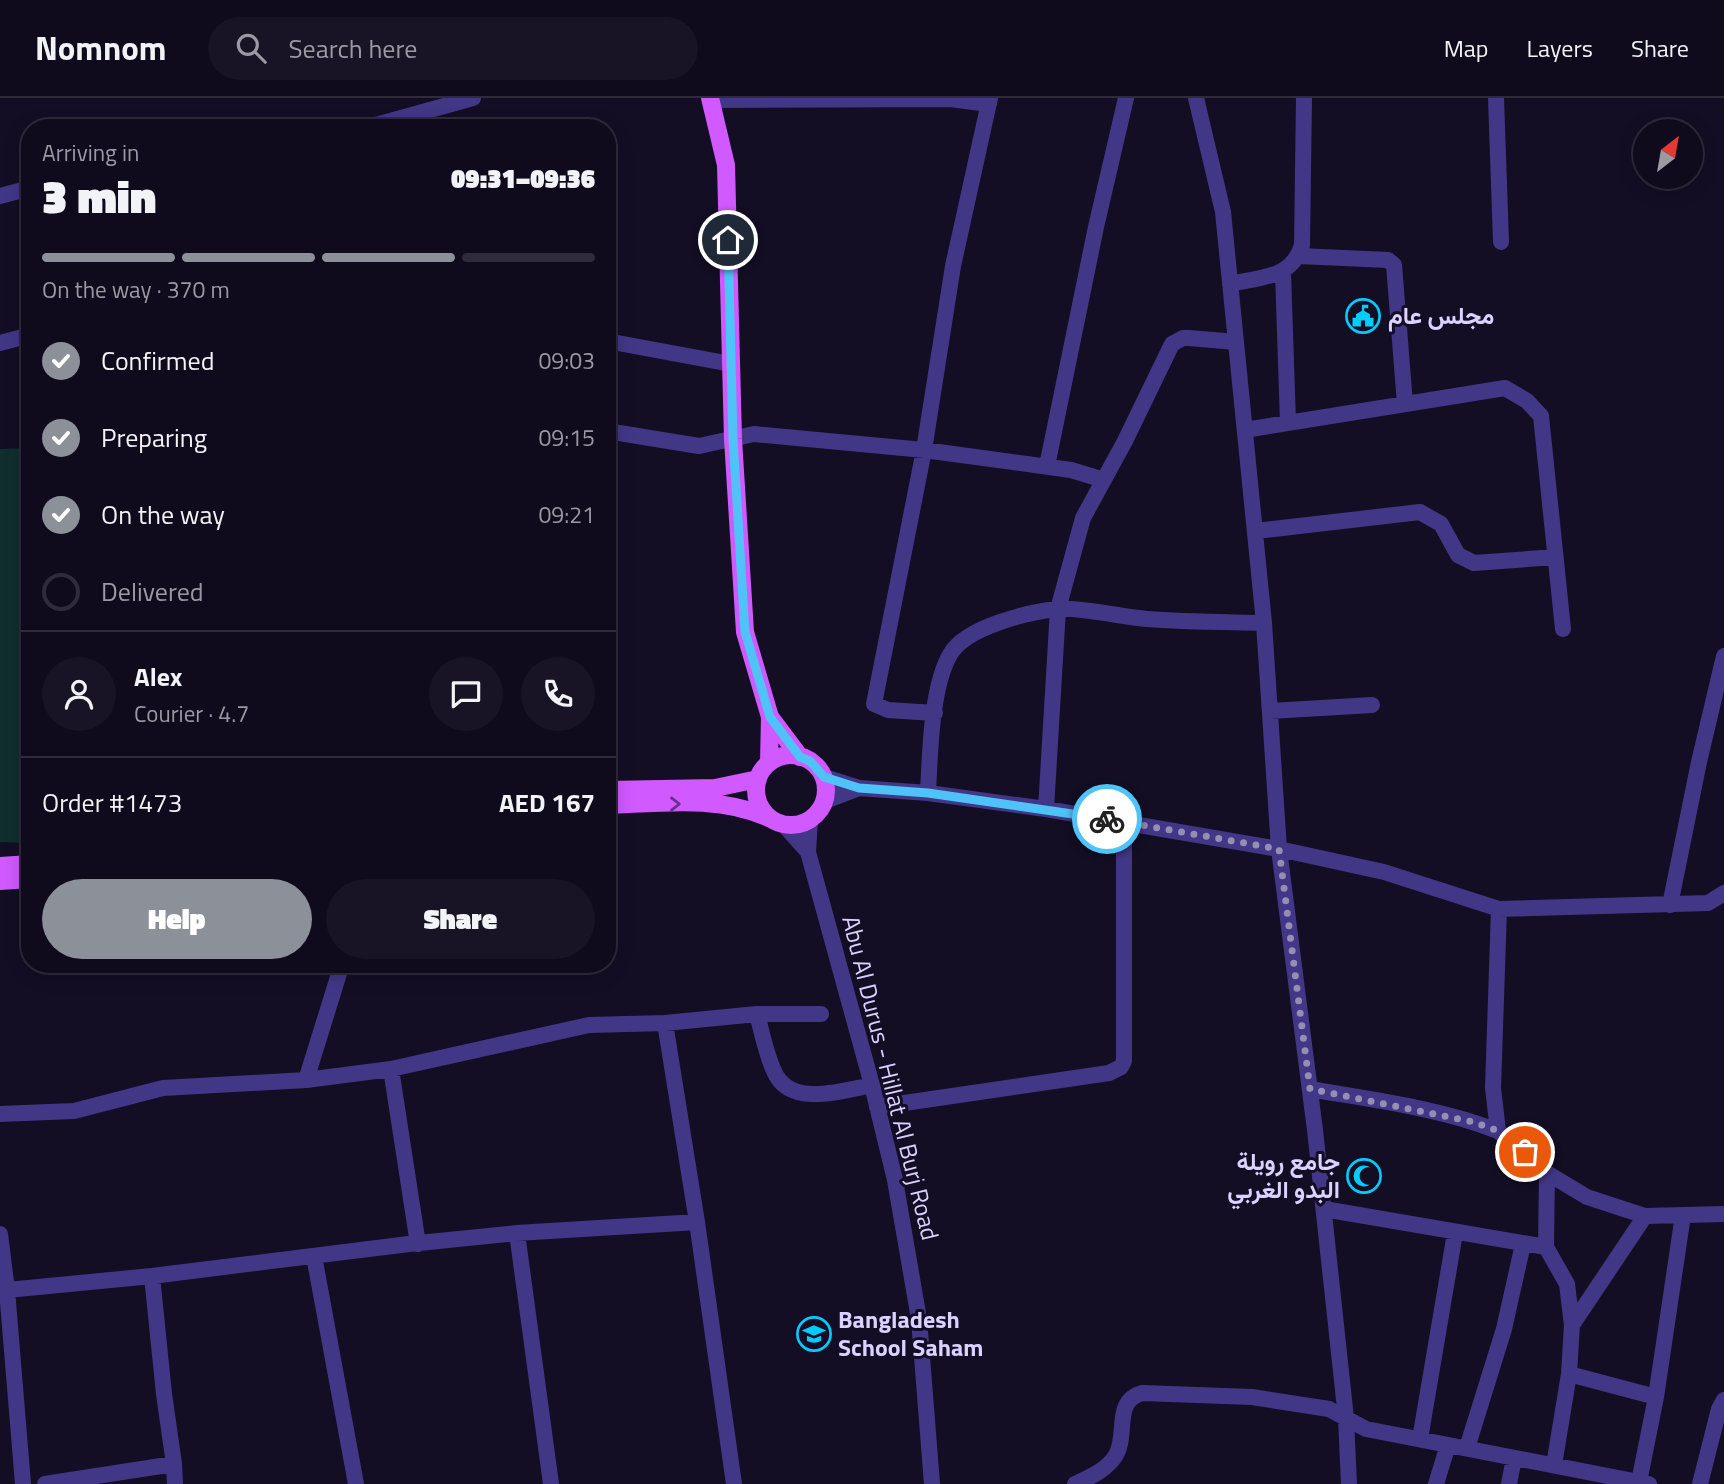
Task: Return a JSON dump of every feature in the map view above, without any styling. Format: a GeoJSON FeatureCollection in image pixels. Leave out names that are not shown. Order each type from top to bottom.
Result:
{"type":"FeatureCollection","features":[{"type":"Feature","properties":{"kind":"main road"},"geometry":{"type":"LineString","coordinates":[[711,99],[726,165],[733,439],[745,632],[770,717],[769,763],[758,779],[756,794],[761,808],[776,821]]}},
{"type":"Feature","properties":{"kind":"main road"},"geometry":{"type":"LineString","coordinates":[[770,717],[800,757]]}},
{"type":"Feature","properties":{"kind":"main road"},"geometry":{"type":"LineString","coordinates":[[616,805],[730,805],[750,809],[776,821],[797,825],[810,820],[819,812],[825,801],[827,789],[824,777],[810,761],[800,757],[789,755],[769,763]]}},
{"type":"Feature","properties":{"kind":"main road"},"geometry":{"type":"LineString","coordinates":[[616,790],[715,789],[758,779]]}},
{"type":"Feature","properties":{"kind":"main road"},"geometry":{"type":"LineString","coordinates":[[0,866],[21,865]]}},
{"type":"Feature","properties":{"kind":"main road"},"geometry":{"type":"LineString","coordinates":[[0,881],[21,879]]}},
{"type":"Feature","properties":{"kind":"street"},"geometry":{"type":"LineString","coordinates":[[386,119],[422,104],[473,98]]}},
{"type":"Feature","properties":{"kind":"street"},"geometry":{"type":"LineString","coordinates":[[1047,466],[1096,227],[1126,98]]}},
{"type":"Feature","properties":{"kind":"street"},"geometry":{"type":"LineString","coordinates":[[1196,98],[1223,212],[1264,624],[1279,849],[1324,1209],[1346,1418],[1349,1484]]}},
{"type":"Feature","properties":{"kind":"street"},"geometry":{"type":"LineString","coordinates":[[1230,284],[1283,272],[1292,266],[1298,256],[1302,245],[1304,98]]}},
{"type":"Feature","properties":{"kind":"street"},"geometry":{"type":"LineString","coordinates":[[1496,98],[1502,243]]}},
{"type":"Feature","properties":{"kind":"street"},"geometry":{"type":"LineString","coordinates":[[711,99],[989,101],[953,266],[924,450],[874,704],[888,710],[935,713]]}},
{"type":"Feature","properties":{"kind":"street"},"geometry":{"type":"LineString","coordinates":[[0,196],[21,190]]}},
{"type":"Feature","properties":{"kind":"street"},"geometry":{"type":"LineString","coordinates":[[1298,256],[1388,260],[1394,265],[1405,404]]}},
{"type":"Feature","properties":{"kind":"street"},"geometry":{"type":"LineString","coordinates":[[1283,272],[1287,423]]}},
{"type":"Feature","properties":{"kind":"street"},"geometry":{"type":"LineString","coordinates":[[0,343],[21,337]]}},
{"type":"Feature","properties":{"kind":"street"},"geometry":{"type":"LineString","coordinates":[[1046,809],[1059,609],[1083,518],[1172,344],[1183,338],[1236,342]]}},
{"type":"Feature","properties":{"kind":"street"},"geometry":{"type":"LineString","coordinates":[[616,343],[731,364]]}},
{"type":"Feature","properties":{"kind":"street"},"geometry":{"type":"LineString","coordinates":[[1245,430],[1505,388],[1527,401],[1541,416],[1563,629]]}},
{"type":"Feature","properties":{"kind":"street"},"geometry":{"type":"LineString","coordinates":[[616,432],[699,446],[754,434],[924,450],[1071,470],[1104,480]]}},
{"type":"Feature","properties":{"kind":"street"},"geometry":{"type":"LineString","coordinates":[[1255,531],[1420,512],[1441,524],[1458,555],[1474,563],[1555,557]]}},
{"type":"Feature","properties":{"kind":"street"},"geometry":{"type":"LineString","coordinates":[[928,793],[941,672],[953,650],[978,630],[1059,609],[1149,619],[1264,624]]}},
{"type":"Feature","properties":{"kind":"street"},"geometry":{"type":"LineString","coordinates":[[1670,905],[1724,656]]}},
{"type":"Feature","properties":{"kind":"street"},"geometry":{"type":"LineString","coordinates":[[1270,711],[1372,705]]}},
{"type":"Feature","properties":{"kind":"street"},"geometry":{"type":"LineString","coordinates":[[824,777],[859,788],[928,793],[1046,809],[1279,849],[1384,872],[1499,909],[1709,903],[1724,893]]}},
{"type":"Feature","properties":{"kind":"street"},"geometry":{"type":"LineString","coordinates":[[825,801],[859,788]]}},
{"type":"Feature","properties":{"kind":"street","name":"Abu Al Durus - Hillat Al Burj Road"},"geometry":{"type":"LineString","coordinates":[[810,820],[808,852],[872,1085],[895,1181],[919,1319],[932,1484]]}},
{"type":"Feature","properties":{"kind":"street","name":"Abu Al Durus - Hillat Al Burj Road"},"geometry":{"type":"LineString","coordinates":[[776,821],[808,852]]}},
{"type":"Feature","properties":{"kind":"street"},"geometry":{"type":"LineString","coordinates":[[877,1107],[1110,1073],[1121,1068],[1124,1062],[1124,822]]}},
{"type":"Feature","properties":{"kind":"street"},"geometry":{"type":"LineString","coordinates":[[1498,1131],[1493,1087],[1499,909]]}},
{"type":"Feature","properties":{"kind":"street"},"geometry":{"type":"LineString","coordinates":[[306,1080],[339,973]]}},
{"type":"Feature","properties":{"kind":"street"},"geometry":{"type":"LineString","coordinates":[[757,1014],[774,1073],[785,1088],[823,1095],[872,1085]]}},
{"type":"Feature","properties":{"kind":"street"},"geometry":{"type":"LineString","coordinates":[[0,1114],[74,1111],[163,1088],[306,1080],[391,1069],[589,1026],[664,1023],[757,1014],[821,1014]]}},
{"type":"Feature","properties":{"kind":"street"},"geometry":{"type":"LineString","coordinates":[[664,1023],[697,1222],[734,1484]]}},
{"type":"Feature","properties":{"kind":"street"},"geometry":{"type":"LineString","coordinates":[[391,1069],[418,1244]]}},
{"type":"Feature","properties":{"kind":"street"},"geometry":{"type":"LineString","coordinates":[[1310,1089],[1424,1110],[1474,1122],[1498,1131],[1547,1173],[1587,1197],[1646,1216],[1724,1214]]}},
{"type":"Feature","properties":{"kind":"street"},"geometry":{"type":"LineString","coordinates":[[1547,1173],[1546,1247],[1567,1284],[1572,1325],[1569,1374],[1554,1465]]}},
{"type":"Feature","properties":{"kind":"street"},"geometry":{"type":"LineString","coordinates":[[1324,1209],[1546,1247]]}},
{"type":"Feature","properties":{"kind":"street"},"geometry":{"type":"LineString","coordinates":[[1075,1484],[1096,1474],[1116,1455],[1121,1442],[1125,1404],[1135,1395],[1142,1393],[1251,1397],[1329,1409],[1366,1429],[1644,1483],[1683,1215]]}},
{"type":"Feature","properties":{"kind":"street"},"geometry":{"type":"LineString","coordinates":[[1572,1325],[1646,1216]]}},
{"type":"Feature","properties":{"kind":"street"},"geometry":{"type":"LineString","coordinates":[[7,1290],[152,1276],[517,1233],[697,1222]]}},
{"type":"Feature","properties":{"kind":"street"},"geometry":{"type":"LineString","coordinates":[[517,1233],[551,1484]]}},
{"type":"Feature","properties":{"kind":"street"},"geometry":{"type":"LineString","coordinates":[[1420,1439],[1455,1233]]}},
{"type":"Feature","properties":{"kind":"street"},"geometry":{"type":"LineString","coordinates":[[0,1234],[23,1484]]}},
{"type":"Feature","properties":{"kind":"street"},"geometry":{"type":"LineString","coordinates":[[1467,1448],[1504,1329],[1523,1244]]}},
{"type":"Feature","properties":{"kind":"street"},"geometry":{"type":"LineString","coordinates":[[314,1256],[356,1484]]}},
{"type":"Feature","properties":{"kind":"street"},"geometry":{"type":"LineString","coordinates":[[152,1276],[175,1484]]}},
{"type":"Feature","properties":{"kind":"street"},"geometry":{"type":"LineString","coordinates":[[1569,1374],[1656,1397]]}},
{"type":"Feature","properties":{"kind":"street"},"geometry":{"type":"LineString","coordinates":[[1700,1484],[1720,1405],[1724,1400]]}},
{"type":"Feature","properties":{"kind":"street"},"geometry":{"type":"LineString","coordinates":[[1436,1484],[1448,1445]]}},
{"type":"Feature","properties":{"kind":"street"},"geometry":{"type":"LineString","coordinates":[[1509,1484],[1514,1458]]}},
{"type":"Feature","properties":{"kind":"street"},"geometry":{"type":"LineString","coordinates":[[45,1484],[174,1464]]}},
{"type":"Feature","properties":{"kind":"green space"},"geometry":{"type":"Polygon","coordinates":[[[21,448],[21,843],[0,842],[0,449],[21,448]]]}},
{"type":"Feature","properties":{"kind":"way so far"},"geometry":{"type":"LineString","coordinates":[[1107,819],[1279,849],[1310,1089],[1474,1122],[1498,1131],[1525,1152]]}},
{"type":"Feature","properties":{"kind":"place","name":"مجلس عام"},"geometry":{"type":"Point","coordinates":[1363,316]}},
{"type":"Feature","properties":{"kind":"place","name":"جامع رويلة البدو الغربي"},"geometry":{"type":"Point","coordinates":[1364,1176]}},
{"type":"Feature","properties":{"kind":"place","name":"Bangladesh School Saham"},"geometry":{"type":"Point","coordinates":[814,1334]}},
{"type":"Feature","properties":{"kind":"route"},"geometry":{"type":"LineString","coordinates":[[728,240],[733,439],[745,632],[770,717],[800,757],[810,761],[824,777],[859,788],[928,793],[1107,819]]}}]}
